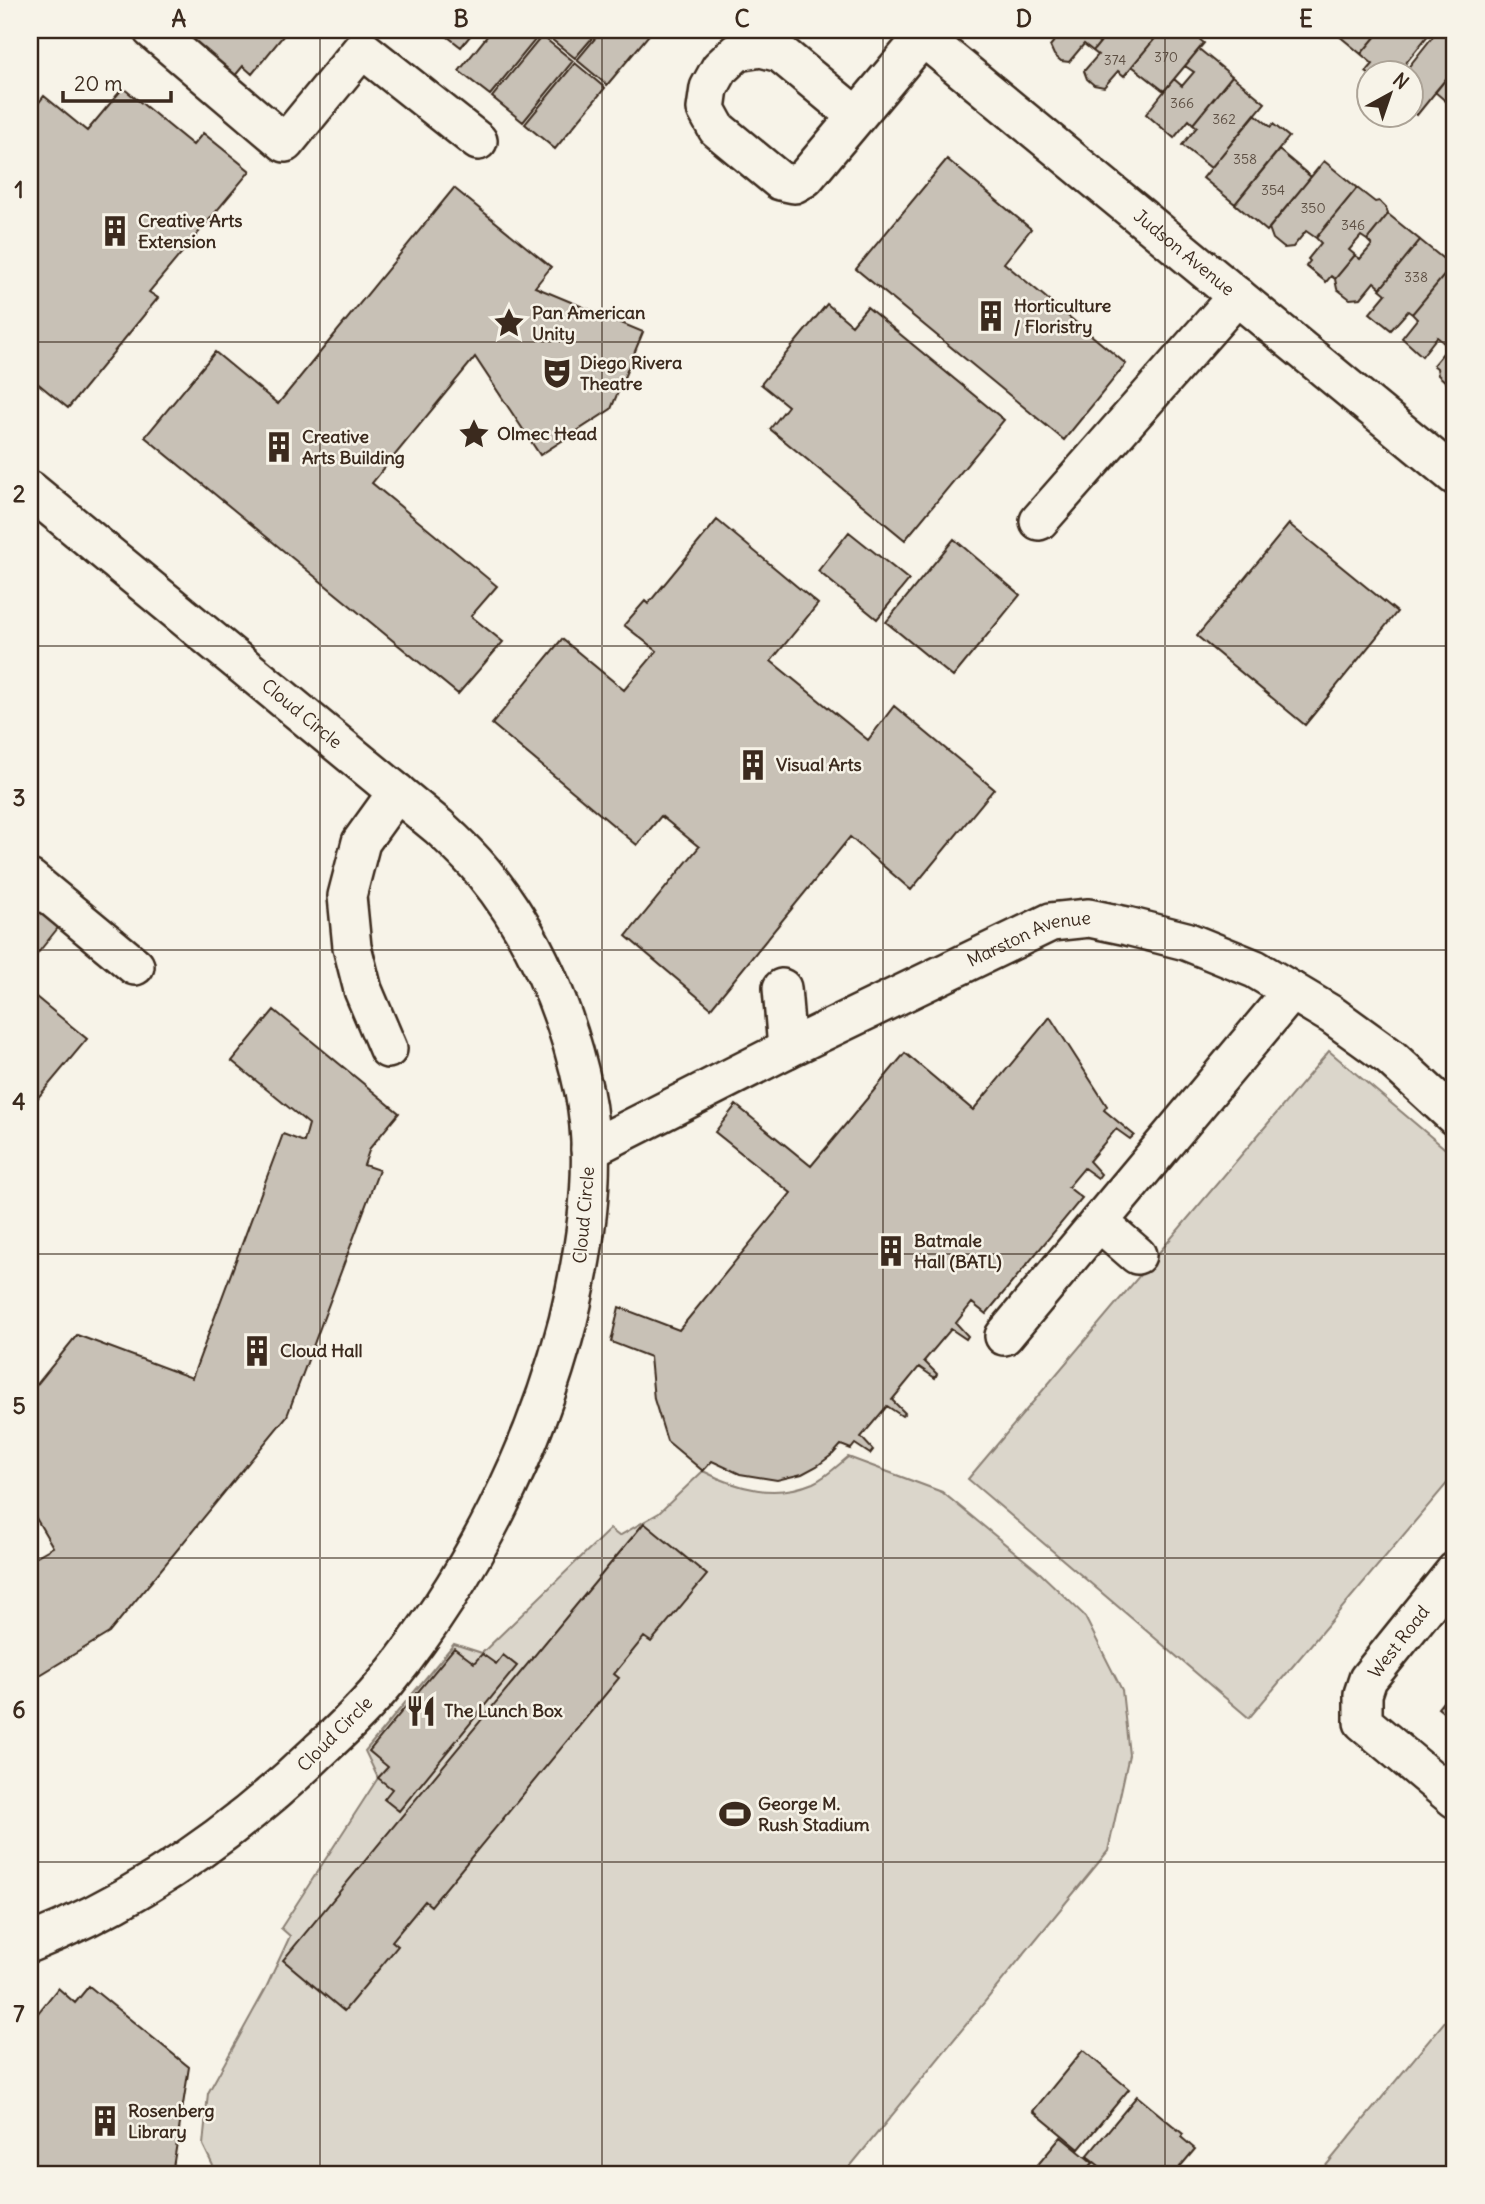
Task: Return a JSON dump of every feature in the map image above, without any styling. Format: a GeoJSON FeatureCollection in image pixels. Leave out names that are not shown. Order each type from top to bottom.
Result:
{"type":"FeatureCollection","features":[{"type":"Feature","properties":{"kind":"street"},"geometry":{"type":"LineString","coordinates":[[152,30],[285,143],[362,49],[478,141]]}},
{"type":"Feature","properties":{"kind":"street"},"geometry":{"type":"LineString","coordinates":[[856,116],[918,33]]}},
{"type":"Feature","properties":{"kind":"street","name":"Judson Avenue"},"geometry":{"type":"LineString","coordinates":[[918,33],[1455,476]]}},
{"type":"Feature","properties":{"kind":"street"},"geometry":{"type":"LineString","coordinates":[[1039,521],[1237,296]]}},
{"type":"Feature","properties":{"kind":"street","name":"Cloud Circle"},"geometry":{"type":"LineString","coordinates":[[30,489],[439,827],[483,872],[523,929],[547,975],[568,1032],[584,1092],[590,1149],[587,1221],[578,1278],[546,1394],[497,1508],[466,1567],[429,1624],[386,1682],[340,1731],[289,1780],[240,1821],[130,1895],[63,1930],[30,1943]]}},
{"type":"Feature","properties":{"kind":"street"},"geometry":{"type":"LineString","coordinates":[[388,1049],[363,990],[352,947],[347,896],[361,842],[397,792]]}},
{"type":"Feature","properties":{"kind":"street"},"geometry":{"type":"LineString","coordinates":[[30,879],[135,966]]}},
{"type":"Feature","properties":{"kind":"street","name":"Marston Avenue"},"geometry":{"type":"LineString","coordinates":[[590,1149],[787,1049],[1051,922],[1089,918],[1186,941],[1255,969],[1332,1016],[1390,1057],[1455,1117]]}},
{"type":"Feature","properties":{"kind":"street"},"geometry":{"type":"LineString","coordinates":[[782,988],[787,1049]]}},
{"type":"Feature","properties":{"kind":"street"},"geometry":{"type":"LineString","coordinates":[[1004,1336],[1292,991]]}},
{"type":"Feature","properties":{"kind":"street"},"geometry":{"type":"LineString","coordinates":[[1099,1223],[1138,1255]]}},
{"type":"Feature","properties":{"kind":"street","name":"West Road"},"geometry":{"type":"LineString","coordinates":[[1455,1571],[1368,1679],[1363,1693],[1363,1722],[1455,1799]]}},
{"type":"Feature","properties":{"kind":"shaded area"},"geometry":{"type":"Polygon","coordinates":[[[1329,1051],[1455,1157],[1455,1474],[1249,1718],[968,1479],[1329,1051]]]}},
{"type":"Feature","properties":{"kind":"shaded area","name":"George M. Rush Stadium"},"geometry":{"type":"Polygon","coordinates":[[[848,1457],[942,1492],[1038,1571],[1084,1615],[1122,1690],[1129,1755],[1108,1851],[844,2174],[217,2174],[203,2145],[208,2093],[265,1990],[290,1936],[281,1928],[378,1778],[365,1751],[454,1644],[482,1653],[610,1529],[619,1536],[659,1513],[703,1471],[743,1487],[785,1490],[818,1481],[848,1457]]]}},
{"type":"Feature","properties":{"kind":"shaded area"},"geometry":{"type":"Polygon","coordinates":[[[1455,2009],[1455,2174],[1319,2174],[1455,2009]]]}},
{"type":"Feature","properties":{"kind":"building"},"geometry":{"type":"Polygon","coordinates":[[[170,30],[288,30],[252,74],[243,66],[229,83],[170,30]]]}},
{"type":"Feature","properties":{"kind":"building"},"geometry":{"type":"Polygon","coordinates":[[[439,30],[475,30],[461,47],[439,30]]]}},
{"type":"Feature","properties":{"kind":"building"},"geometry":{"type":"Polygon","coordinates":[[[492,30],[535,30],[540,34],[490,95],[459,71],[492,30]]]}},
{"type":"Feature","properties":{"kind":"building"},"geometry":{"type":"Polygon","coordinates":[[[548,30],[599,30],[575,58],[545,34],[548,30]]]}},
{"type":"Feature","properties":{"kind":"building"},"geometry":{"type":"Polygon","coordinates":[[[602,30],[653,30],[607,85],[577,60],[602,30]]]}},
{"type":"Feature","properties":{"kind":"building"},"geometry":{"type":"Polygon","coordinates":[[[1063,30],[1110,30],[1093,51],[1084,44],[1069,62],[1061,61],[1050,46],[1063,30]]]}},
{"type":"Feature","properties":{"kind":"building"},"geometry":{"type":"Polygon","coordinates":[[[1110,30],[1162,30],[1124,76],[1118,71],[1104,87],[1094,85],[1087,79],[1084,71],[1098,55],[1093,51],[1110,30]]]}},
{"type":"Feature","properties":{"kind":"building"},"geometry":{"type":"Polygon","coordinates":[[[1162,30],[1192,30],[1204,43],[1164,91],[1132,66],[1162,30]]]}},
{"type":"Feature","properties":{"kind":"building"},"geometry":{"type":"Polygon","coordinates":[[[1332,30],[1381,30],[1361,54],[1332,30]]]}},
{"type":"Feature","properties":{"kind":"building"},"geometry":{"type":"Polygon","coordinates":[[[1381,30],[1428,30],[1426,32],[1429,34],[1408,60],[1368,60],[1361,54],[1381,30]]]}},
{"type":"Feature","properties":{"kind":"building"},"geometry":{"type":"Polygon","coordinates":[[[1438,30],[1455,30],[1455,68],[1426,104],[1426,60],[1414,60],[1438,30]]]}},
{"type":"Feature","properties":{"kind":"building"},"geometry":{"type":"Polygon","coordinates":[[[542,36],[573,61],[523,122],[492,97],[542,36]]]}},
{"type":"Feature","properties":{"kind":"building"},"geometry":{"type":"Polygon","coordinates":[[[1199,49],[1232,76],[1193,124],[1189,120],[1174,138],[1146,114],[1174,79],[1182,86],[1194,72],[1185,66],[1199,49]]]}},
{"type":"Feature","properties":{"kind":"building"},"geometry":{"type":"Polygon","coordinates":[[[575,63],[605,88],[555,149],[525,124],[575,63]]]}},
{"type":"Feature","properties":{"kind":"building"},"geometry":{"type":"Polygon","coordinates":[[[1455,68],[1455,109],[1435,92],[1455,68]]]}},
{"type":"Feature","properties":{"kind":"building"},"geometry":{"type":"Polygon","coordinates":[[[1232,76],[1265,103],[1211,168],[1182,145],[1197,127],[1193,124],[1232,76]]]}},
{"type":"Feature","properties":{"kind":"building","name":"Creative Arts Extension"},"geometry":{"type":"Polygon","coordinates":[[[123,88],[193,145],[203,133],[250,171],[149,292],[158,298],[68,408],[30,377],[30,114],[44,96],[87,131],[123,88]]]}},
{"type":"Feature","properties":{"kind":"building"},"geometry":{"type":"Polygon","coordinates":[[[1255,114],[1289,137],[1235,204],[1203,178],[1255,114]]]}},
{"type":"Feature","properties":{"kind":"building"},"geometry":{"type":"Polygon","coordinates":[[[1279,150],[1311,177],[1267,231],[1235,204],[1279,150]]]}},
{"type":"Feature","properties":{"kind":"building","name":"Horticulture / Floristry"},"geometry":{"type":"Polygon","coordinates":[[[947,159],[1031,229],[1004,263],[1126,364],[1064,440],[856,269],[947,159]]]}},
{"type":"Feature","properties":{"kind":"building"},"geometry":{"type":"Polygon","coordinates":[[[1324,161],[1357,188],[1316,238],[1306,231],[1293,247],[1284,248],[1273,239],[1269,228],[1324,161]]]}},
{"type":"Feature","properties":{"kind":"building","name":"Creative Arts Building"},"geometry":{"type":"Polygon","coordinates":[[[454,188],[551,267],[535,287],[643,332],[611,409],[540,455],[475,357],[372,483],[497,586],[471,616],[503,642],[458,694],[145,437],[215,352],[278,404],[454,188]]]}},
{"type":"Feature","properties":{"kind":"building"},"geometry":{"type":"Polygon","coordinates":[[[1357,188],[1375,202],[1379,201],[1388,214],[1367,240],[1361,236],[1349,250],[1355,255],[1335,279],[1331,276],[1326,282],[1306,266],[1310,261],[1308,259],[1321,243],[1316,238],[1357,188]]]}},
{"type":"Feature","properties":{"kind":"building"},"geometry":{"type":"Polygon","coordinates":[[[1388,214],[1420,240],[1381,288],[1374,282],[1361,298],[1350,299],[1337,289],[1335,279],[1355,255],[1360,259],[1372,245],[1367,240],[1388,214]]]}},
{"type":"Feature","properties":{"kind":"building"},"geometry":{"type":"Polygon","coordinates":[[[1420,240],[1452,266],[1412,314],[1408,311],[1391,330],[1370,313],[1386,294],[1380,289],[1420,240]]]}},
{"type":"Feature","properties":{"kind":"building"},"geometry":{"type":"Polygon","coordinates":[[[1452,266],[1455,269],[1455,329],[1444,343],[1437,337],[1422,356],[1402,338],[1417,319],[1412,314],[1452,266]]]}},
{"type":"Feature","properties":{"kind":"building"},"geometry":{"type":"Polygon","coordinates":[[[827,304],[852,325],[867,307],[1004,420],[905,540],[770,429],[788,406],[761,384],[827,304]]]}},
{"type":"Feature","properties":{"kind":"building"},"geometry":{"type":"Polygon","coordinates":[[[1455,329],[1454,383],[1452,380],[1446,382],[1438,375],[1437,368],[1433,365],[1449,346],[1444,343],[1455,329]]]}},
{"type":"Feature","properties":{"kind":"building","name":"Visual Arts"},"geometry":{"type":"Polygon","coordinates":[[[717,520],[818,604],[771,661],[868,740],[894,706],[994,789],[911,890],[850,837],[711,1008],[626,936],[699,847],[661,816],[637,845],[492,724],[562,639],[624,690],[657,651],[624,625],[645,601],[648,604],[717,520]]]}},
{"type":"Feature","properties":{"kind":"building"},"geometry":{"type":"Polygon","coordinates":[[[1289,524],[1397,612],[1305,725],[1197,636],[1289,524]]]}},
{"type":"Feature","properties":{"kind":"building"},"geometry":{"type":"Polygon","coordinates":[[[849,532],[909,580],[877,619],[818,571],[849,532]]]}},
{"type":"Feature","properties":{"kind":"building"},"geometry":{"type":"Polygon","coordinates":[[[954,539],[1020,595],[953,677],[886,622],[954,539]]]}},
{"type":"Feature","properties":{"kind":"building"},"geometry":{"type":"Polygon","coordinates":[[[30,857],[81,899],[30,963],[30,857]]]}},
{"type":"Feature","properties":{"kind":"building"},"geometry":{"type":"Polygon","coordinates":[[[30,992],[87,1039],[31,1106],[30,1105],[30,992]]]}},
{"type":"Feature","properties":{"kind":"building","name":"Cloud Hall"},"geometry":{"type":"Polygon","coordinates":[[[274,1010],[399,1113],[370,1148],[364,1165],[379,1170],[287,1416],[109,1633],[30,1681],[30,1560],[53,1547],[30,1508],[30,1393],[77,1335],[192,1378],[283,1134],[304,1142],[309,1124],[232,1061],[274,1010]]]}},
{"type":"Feature","properties":{"kind":"building","name":"Batmale Hall (BATL)"},"geometry":{"type":"Polygon","coordinates":[[[1050,1017],[1107,1106],[1104,1110],[1134,1135],[1130,1139],[1116,1129],[1089,1161],[1101,1174],[1098,1178],[1084,1168],[1068,1187],[1082,1198],[986,1314],[972,1303],[956,1323],[968,1336],[966,1339],[951,1329],[924,1361],[937,1374],[935,1378],[919,1367],[892,1400],[905,1413],[902,1416],[887,1406],[861,1437],[873,1450],[870,1454],[855,1444],[851,1449],[841,1445],[817,1466],[802,1474],[777,1480],[740,1474],[712,1461],[703,1471],[667,1441],[654,1399],[650,1357],[611,1342],[619,1307],[679,1330],[791,1193],[715,1132],[736,1105],[811,1166],[905,1053],[973,1110],[1050,1017]]]}},
{"type":"Feature","properties":{"kind":"building"},"geometry":{"type":"Polygon","coordinates":[[[644,1523],[707,1575],[651,1642],[644,1637],[614,1674],[619,1678],[431,1906],[425,1901],[392,1941],[398,1946],[344,2011],[283,1960],[644,1523]]]}},
{"type":"Feature","properties":{"kind":"building"},"geometry":{"type":"Polygon","coordinates":[[[454,1648],[474,1663],[482,1654],[496,1664],[503,1655],[517,1666],[399,1811],[384,1799],[392,1789],[378,1778],[388,1767],[369,1751],[454,1648]]]}},
{"type":"Feature","properties":{"kind":"building"},"geometry":{"type":"Polygon","coordinates":[[[1455,1687],[1455,1719],[1454,1721],[1438,1708],[1455,1687]]]}},
{"type":"Feature","properties":{"kind":"building","name":"Rosenberg Library"},"geometry":{"type":"Polygon","coordinates":[[[89,1986],[189,2067],[172,2174],[30,2174],[30,2023],[58,1988],[75,2003],[89,1986]]]}},
{"type":"Feature","properties":{"kind":"building"},"geometry":{"type":"Polygon","coordinates":[[[1083,2050],[1129,2089],[1079,2149],[1033,2111],[1083,2050]]]}},
{"type":"Feature","properties":{"kind":"building"},"geometry":{"type":"Polygon","coordinates":[[[1137,2096],[1183,2134],[1181,2137],[1195,2149],[1174,2174],[1109,2174],[1087,2156],[1137,2096]]]}},
{"type":"Feature","properties":{"kind":"building"},"geometry":{"type":"Polygon","coordinates":[[[1061,2137],[1093,2163],[1083,2174],[1030,2174],[1061,2137]]]}},
{"type":"Feature","properties":{"kind":"place","name":"Creative Arts Extension"},"geometry":{"type":"Point","coordinates":[115,231]}},
{"type":"Feature","properties":{"kind":"place","name":"Horticulture / Floristry"},"geometry":{"type":"Point","coordinates":[991,316]}},
{"type":"Feature","properties":{"kind":"place","name":"Pan American Unity"},"geometry":{"type":"Point","coordinates":[509,323]}},
{"type":"Feature","properties":{"kind":"place","name":"Diego Rivera Theatre"},"geometry":{"type":"Point","coordinates":[557,373]}},
{"type":"Feature","properties":{"kind":"place","name":"Olmec Head"},"geometry":{"type":"Point","coordinates":[474,434]}},
{"type":"Feature","properties":{"kind":"place","name":"Creative Arts Building"},"geometry":{"type":"Point","coordinates":[279,447]}},
{"type":"Feature","properties":{"kind":"place","name":"Visual Arts"},"geometry":{"type":"Point","coordinates":[753,765]}},
{"type":"Feature","properties":{"kind":"place","name":"Batmale Hall (BATL)"},"geometry":{"type":"Point","coordinates":[891,1251]}},
{"type":"Feature","properties":{"kind":"place","name":"Cloud Hall"},"geometry":{"type":"Point","coordinates":[257,1351]}},
{"type":"Feature","properties":{"kind":"place","name":"The Lunch Box"},"geometry":{"type":"Point","coordinates":[421,1711]}},
{"type":"Feature","properties":{"kind":"place","name":"George M. Rush Stadium"},"geometry":{"type":"Point","coordinates":[735,1814]}},
{"type":"Feature","properties":{"kind":"place","name":"Rosenberg Library"},"geometry":{"type":"Point","coordinates":[105,2121]}}]}
